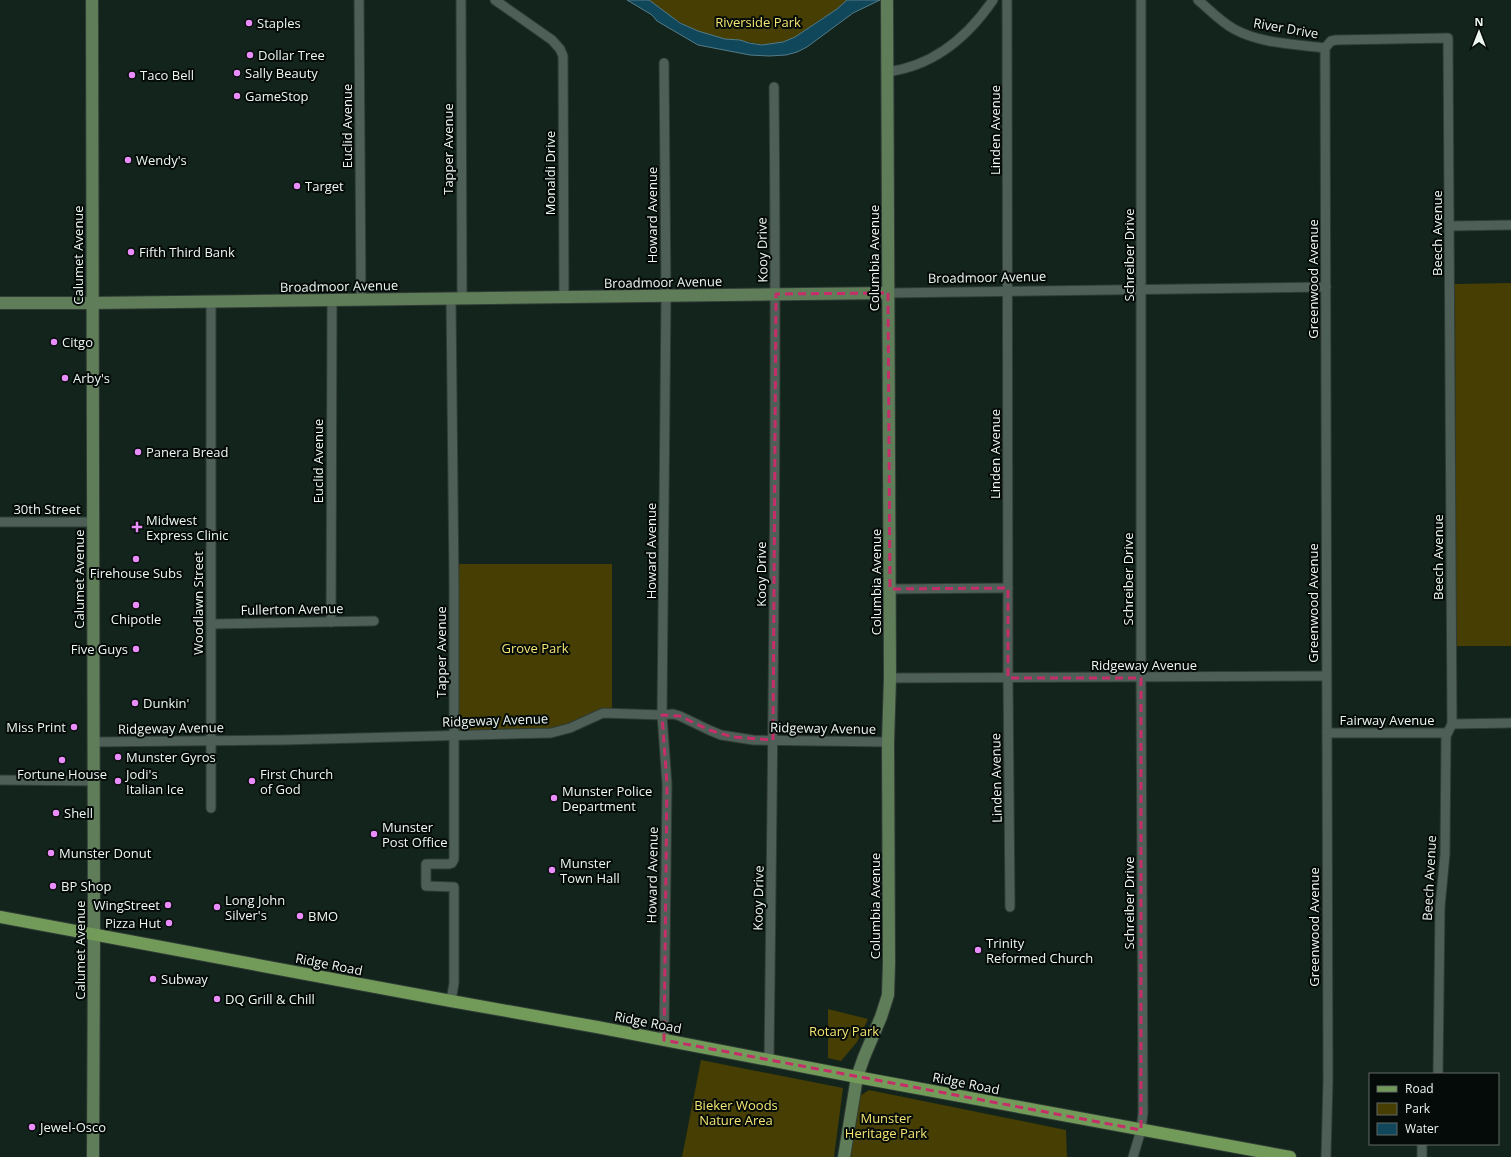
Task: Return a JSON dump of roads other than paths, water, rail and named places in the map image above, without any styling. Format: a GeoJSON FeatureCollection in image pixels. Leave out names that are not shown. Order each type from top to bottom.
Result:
{"type":"FeatureCollection","features":[{"type":"Feature","properties":{"kind":"main road","name":"Ridge Road"},"geometry":{"type":"LineString","coordinates":[[0,917],[664,1040],[856,1078],[1276,1156],[1290,1157]]}},
{"type":"Feature","properties":{"kind":"street","name":"Calumet Avenue"},"geometry":{"type":"LineString","coordinates":[[92,0],[94,742],[93,1157]]}},
{"type":"Feature","properties":{"kind":"street","name":"Euclid Avenue"},"geometry":{"type":"LineString","coordinates":[[359,0],[361,300]]}},
{"type":"Feature","properties":{"kind":"street","name":"Tapper Avenue"},"geometry":{"type":"LineString","coordinates":[[451,1001],[454,983],[454,887],[426,886],[426,864],[450,864],[454,859],[456,298],[461,0]]}},
{"type":"Feature","properties":{"kind":"street","name":"Monaldi Drive"},"geometry":{"type":"LineString","coordinates":[[495,0],[552,40],[560,49],[563,56],[564,297]]}},
{"type":"Feature","properties":{"kind":"street"},"geometry":{"type":"LineString","coordinates":[[887,72],[902,70],[926,61],[947,49],[968,32],[993,0]]}},
{"type":"Feature","properties":{"kind":"street","name":"Linden Avenue"},"geometry":{"type":"LineString","coordinates":[[1007,0],[1008,678],[1010,907]]}},
{"type":"Feature","properties":{"kind":"street","name":"Schreiber Drive"},"geometry":{"type":"LineString","coordinates":[[1133,1157],[1141,1130],[1143,1113],[1141,678],[1141,0]]}},
{"type":"Feature","properties":{"kind":"street","name":"River Drive"},"geometry":{"type":"LineString","coordinates":[[1198,0],[1226,24],[1244,33],[1270,40],[1325,48],[1331,41],[1336,40],[1448,38]]}},
{"type":"Feature","properties":{"kind":"street","name":"Columbia Avenue"},"geometry":{"type":"LineString","coordinates":[[844,1157],[856,1078],[881,1017],[888,995],[888,742],[890,589],[887,5]]}},
{"type":"Feature","properties":{"kind":"street","name":"Beech Avenue"},"geometry":{"type":"LineString","coordinates":[[1438,1073],[1440,907],[1445,854],[1446,736],[1452,724],[1448,38]]}},
{"type":"Feature","properties":{"kind":"street","name":"Greenwood Avenue"},"geometry":{"type":"LineString","coordinates":[[1325,48],[1328,1080],[1326,1157]]}},
{"type":"Feature","properties":{"kind":"street","name":"Howard Avenue"},"geometry":{"type":"LineString","coordinates":[[664,63],[666,296],[662,715],[667,784],[664,1040]]}},
{"type":"Feature","properties":{"kind":"street","name":"Kooy Drive"},"geometry":{"type":"LineString","coordinates":[[769,1060],[776,294],[774,88]]}},
{"type":"Feature","properties":{"kind":"street"},"geometry":{"type":"LineString","coordinates":[[1450,226],[1511,225]]}},
{"type":"Feature","properties":{"kind":"street","name":"Broadmoor Avenue"},"geometry":{"type":"LineString","coordinates":[[0,303],[212,302],[1326,287]]}},
{"type":"Feature","properties":{"kind":"street","name":"Euclid Avenue"},"geometry":{"type":"LineString","coordinates":[[331,622],[332,300]]}},
{"type":"Feature","properties":{"kind":"street","name":"Woodlawn Street"},"geometry":{"type":"LineString","coordinates":[[211,808],[212,302]]}},
{"type":"Feature","properties":{"kind":"street","name":"30th Street"},"geometry":{"type":"LineString","coordinates":[[0,522],[93,522]]}},
{"type":"Feature","properties":{"kind":"street"},"geometry":{"type":"LineString","coordinates":[[890,589],[1008,588]]}},
{"type":"Feature","properties":{"kind":"street","name":"Fullerton Avenue"},"geometry":{"type":"LineString","coordinates":[[211,624],[374,621]]}},
{"type":"Feature","properties":{"kind":"street","name":"Ridgeway Avenue"},"geometry":{"type":"LineString","coordinates":[[890,678],[1326,676]]}},
{"type":"Feature","properties":{"kind":"street","name":"Ridgeway Avenue"},"geometry":{"type":"LineString","coordinates":[[94,742],[211,741],[551,732],[570,728],[603,713],[673,714],[721,735],[753,740],[888,742]]}},
{"type":"Feature","properties":{"kind":"street","name":"Fairway Avenue"},"geometry":{"type":"LineString","coordinates":[[1452,724],[1511,723]]}},
{"type":"Feature","properties":{"kind":"street","name":"Fairway Avenue"},"geometry":{"type":"LineString","coordinates":[[1327,733],[1447,733]]}},
{"type":"Feature","properties":{"kind":"street"},"geometry":{"type":"LineString","coordinates":[[0,780],[94,781]]}},
{"type":"Feature","properties":{"kind":"street"},"geometry":{"type":"LineString","coordinates":[[1422,1145],[1422,1157]]}},
{"type":"Feature","properties":{"kind":"water"},"geometry":{"type":"Polygon","coordinates":[[[627,0],[649,0],[680,23],[698,31],[725,39],[740,40],[762,45],[783,42],[795,37],[837,9],[847,0],[880,0],[853,13],[807,47],[786,55],[769,56],[750,55],[698,45],[657,21],[652,15],[627,0]]]}},
{"type":"Feature","properties":{"kind":"place","name":"Staples"},"geometry":{"type":"Point","coordinates":[249,23]}},
{"type":"Feature","properties":{"kind":"place","name":"Dollar Tree"},"geometry":{"type":"Point","coordinates":[250,55]}},
{"type":"Feature","properties":{"kind":"place","name":"Sally Beauty"},"geometry":{"type":"Point","coordinates":[237,73]}},
{"type":"Feature","properties":{"kind":"place","name":"Taco Bell"},"geometry":{"type":"Point","coordinates":[132,75]}},
{"type":"Feature","properties":{"kind":"place","name":"GameStop"},"geometry":{"type":"Point","coordinates":[237,96]}},
{"type":"Feature","properties":{"kind":"place","name":"Wendy's"},"geometry":{"type":"Point","coordinates":[128,160]}},
{"type":"Feature","properties":{"kind":"place","name":"Target"},"geometry":{"type":"Point","coordinates":[297,186]}},
{"type":"Feature","properties":{"kind":"place","name":"Fifth Third Bank"},"geometry":{"type":"Point","coordinates":[131,252]}},
{"type":"Feature","properties":{"kind":"place","name":"Citgo"},"geometry":{"type":"Point","coordinates":[54,342]}},
{"type":"Feature","properties":{"kind":"place","name":"Arby's"},"geometry":{"type":"Point","coordinates":[65,378]}},
{"type":"Feature","properties":{"kind":"place","name":"Panera Bread"},"geometry":{"type":"Point","coordinates":[138,452]}},
{"type":"Feature","properties":{"kind":"place","name":"Midwest Express Clinic"},"geometry":{"type":"Point","coordinates":[137,527]}},
{"type":"Feature","properties":{"kind":"place","name":"Firehouse Subs"},"geometry":{"type":"Point","coordinates":[136,559]}},
{"type":"Feature","properties":{"kind":"place","name":"Chipotle"},"geometry":{"type":"Point","coordinates":[136,605]}},
{"type":"Feature","properties":{"kind":"place","name":"Five Guys"},"geometry":{"type":"Point","coordinates":[136,649]}},
{"type":"Feature","properties":{"kind":"place","name":"Dunkin'"},"geometry":{"type":"Point","coordinates":[135,703]}},
{"type":"Feature","properties":{"kind":"place","name":"Miss Print"},"geometry":{"type":"Point","coordinates":[74,727]}},
{"type":"Feature","properties":{"kind":"place","name":"Munster Gyros"},"geometry":{"type":"Point","coordinates":[118,757]}},
{"type":"Feature","properties":{"kind":"place","name":"Fortune House"},"geometry":{"type":"Point","coordinates":[62,760]}},
{"type":"Feature","properties":{"kind":"place","name":"Jodi's Italian Ice"},"geometry":{"type":"Point","coordinates":[118,781]}},
{"type":"Feature","properties":{"kind":"place","name":"First Church of God"},"geometry":{"type":"Point","coordinates":[252,781]}},
{"type":"Feature","properties":{"kind":"place","name":"Munster Police Department"},"geometry":{"type":"Point","coordinates":[554,798]}},
{"type":"Feature","properties":{"kind":"place","name":"Shell"},"geometry":{"type":"Point","coordinates":[56,813]}},
{"type":"Feature","properties":{"kind":"place","name":"Munster Post Office"},"geometry":{"type":"Point","coordinates":[374,834]}},
{"type":"Feature","properties":{"kind":"place","name":"Munster Donut"},"geometry":{"type":"Point","coordinates":[51,853]}},
{"type":"Feature","properties":{"kind":"place","name":"Munster Town Hall"},"geometry":{"type":"Point","coordinates":[552,870]}},
{"type":"Feature","properties":{"kind":"place","name":"BP Shop"},"geometry":{"type":"Point","coordinates":[53,886]}},
{"type":"Feature","properties":{"kind":"place","name":"WingStreet"},"geometry":{"type":"Point","coordinates":[168,905]}},
{"type":"Feature","properties":{"kind":"place","name":"Long John Silver's"},"geometry":{"type":"Point","coordinates":[217,907]}},
{"type":"Feature","properties":{"kind":"place","name":"BMO"},"geometry":{"type":"Point","coordinates":[300,916]}},
{"type":"Feature","properties":{"kind":"place","name":"Pizza Hut"},"geometry":{"type":"Point","coordinates":[169,923]}},
{"type":"Feature","properties":{"kind":"place","name":"Trinity Reformed Church"},"geometry":{"type":"Point","coordinates":[978,950]}},
{"type":"Feature","properties":{"kind":"place","name":"Subway"},"geometry":{"type":"Point","coordinates":[153,979]}},
{"type":"Feature","properties":{"kind":"place","name":"DQ Grill & Chill"},"geometry":{"type":"Point","coordinates":[217,999]}},
{"type":"Feature","properties":{"kind":"place","name":"Jewel-Osco"},"geometry":{"type":"Point","coordinates":[32,1127]}},
{"type":"Feature","properties":{"kind":"park label","name":"Riverside Park"},"geometry":{"type":"Point","coordinates":[758,22]}},
{"type":"Feature","properties":{"kind":"park label","name":"Grove Park"},"geometry":{"type":"Point","coordinates":[535,648]}},
{"type":"Feature","properties":{"kind":"park label","name":"Rotary Park"},"geometry":{"type":"Point","coordinates":[844,1031]}},
{"type":"Feature","properties":{"kind":"park label","name":"Bieker Woods Nature Area"},"geometry":{"type":"Point","coordinates":[736,1112]}},
{"type":"Feature","properties":{"kind":"park label","name":"Munster Heritage Park"},"geometry":{"type":"Point","coordinates":[886,1126]}}]}
